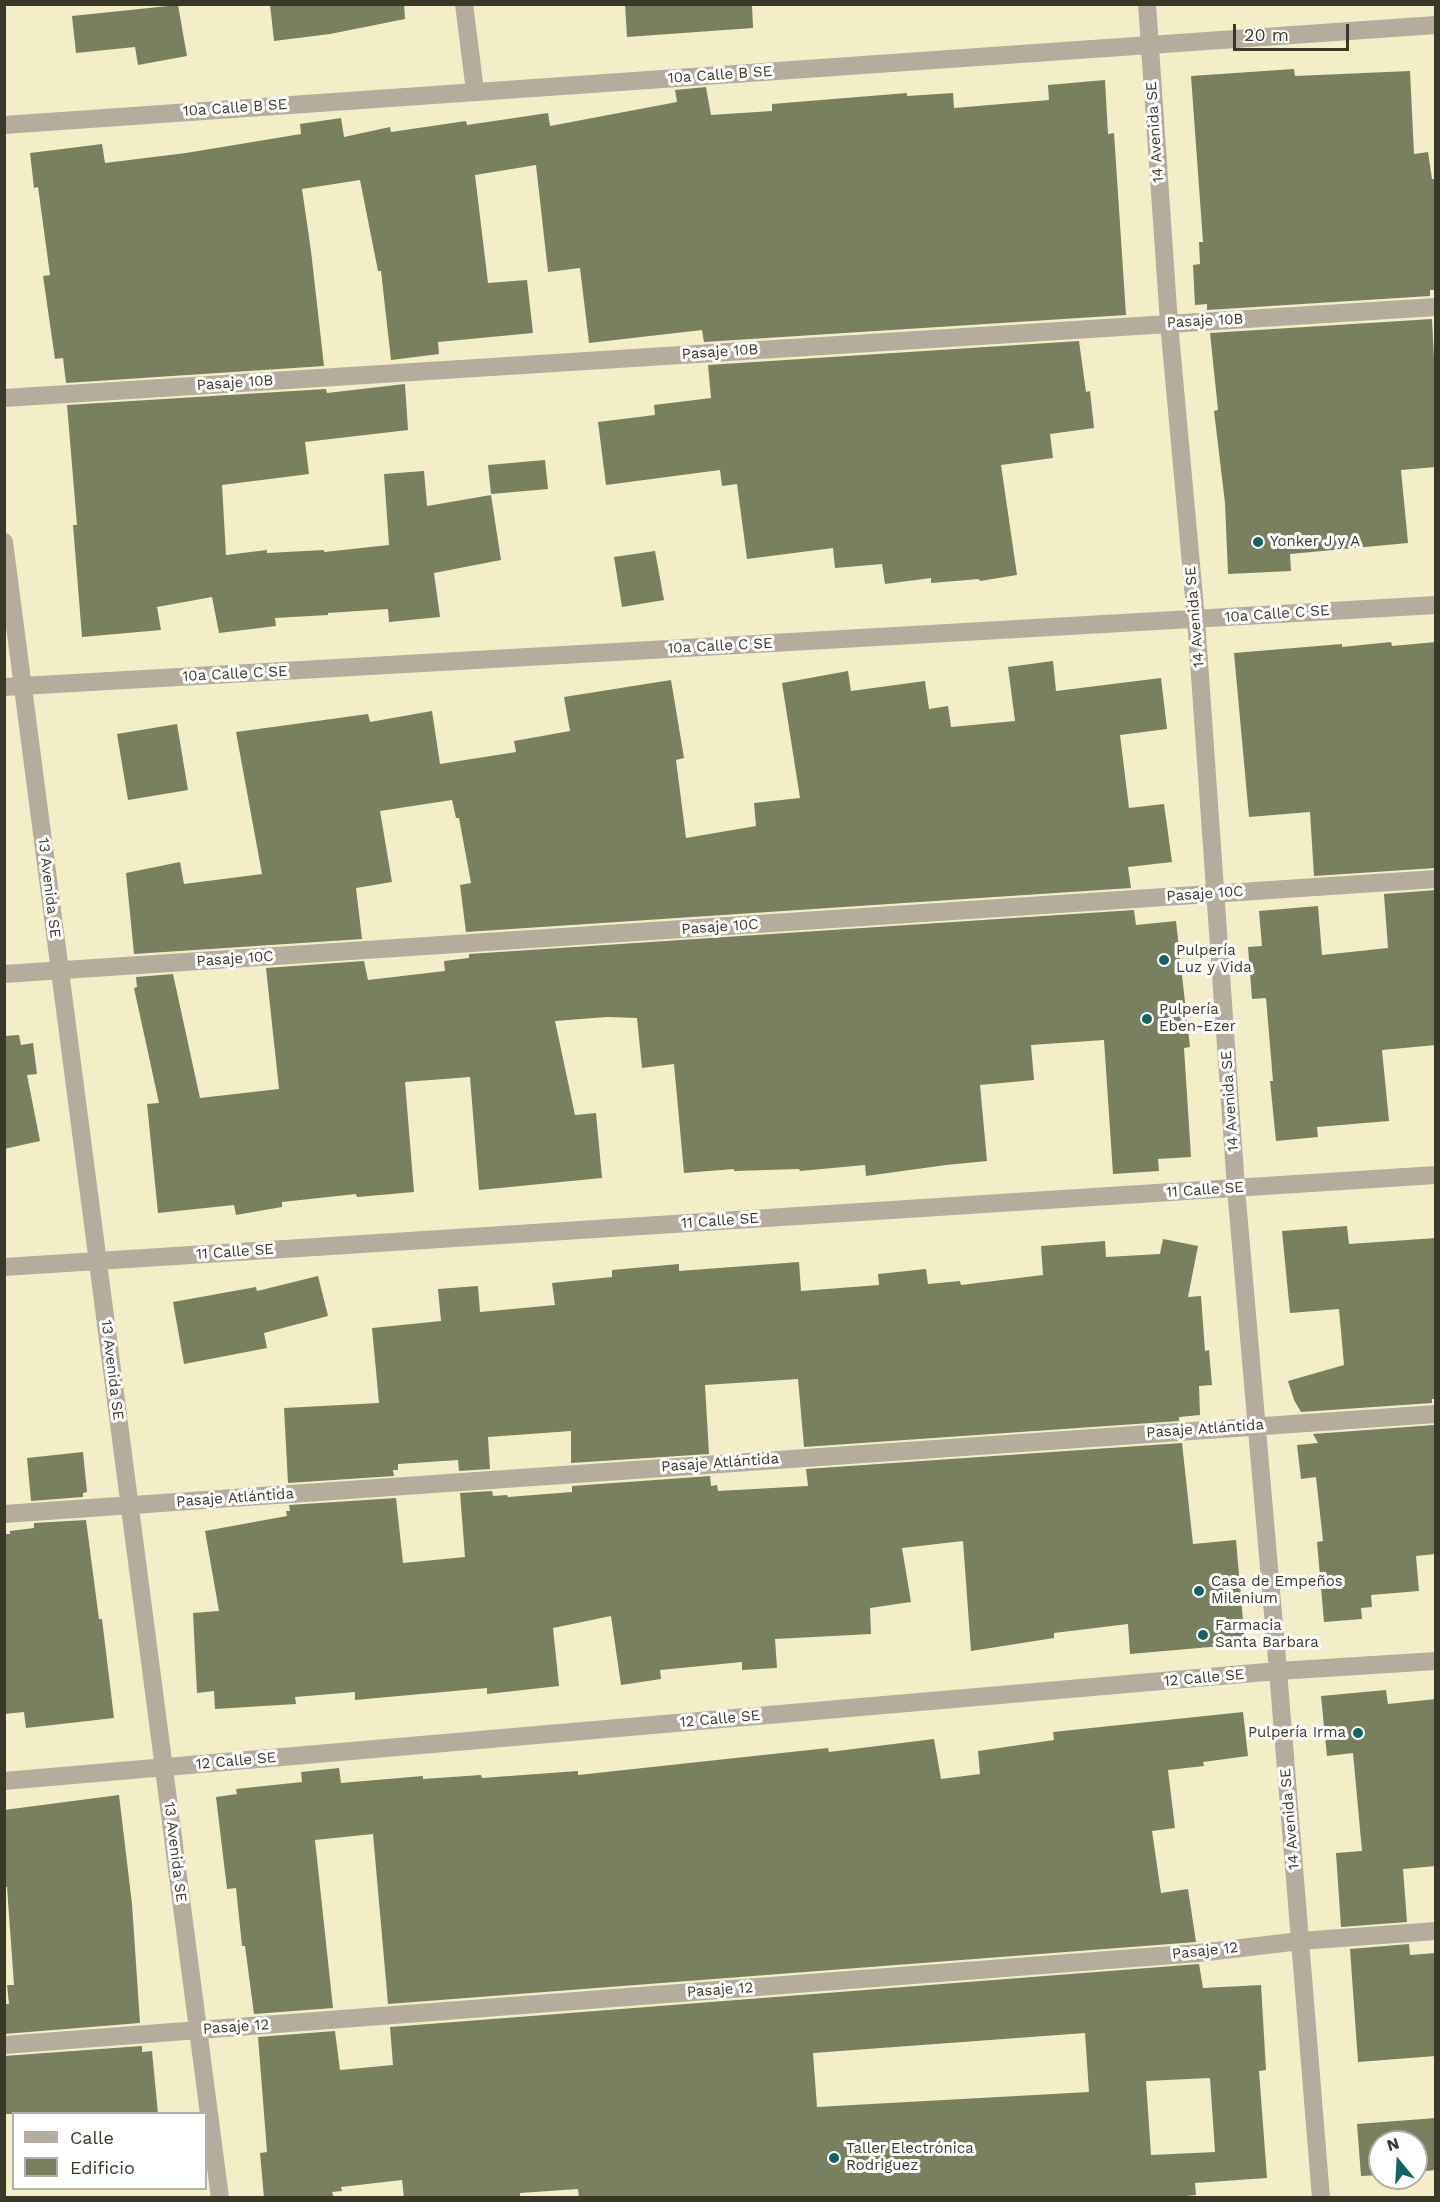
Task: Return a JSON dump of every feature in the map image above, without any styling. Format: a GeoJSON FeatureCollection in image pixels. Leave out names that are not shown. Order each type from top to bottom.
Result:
{"type":"FeatureCollection","features":[{"type":"Feature","properties":{"kind":"street"},"geometry":{"type":"LineString","coordinates":[[464,4],[475,91]]}},
{"type":"Feature","properties":{"kind":"street","name":"14 Avenida SE"},"geometry":{"type":"LineString","coordinates":[[1147,4],[1168,323],[1196,620],[1217,894],[1236,1188],[1321,2198]]}},
{"type":"Feature","properties":{"kind":"street","name":"10a Calle B SE"},"geometry":{"type":"LineString","coordinates":[[4,125],[1436,25]]}},
{"type":"Feature","properties":{"kind":"street","name":"Pasaje 10B"},"geometry":{"type":"LineString","coordinates":[[4,398],[1436,307]]}},
{"type":"Feature","properties":{"kind":"street","name":"13 Avenida SE"},"geometry":{"type":"LineString","coordinates":[[4,542],[220,2198]]}},
{"type":"Feature","properties":{"kind":"street","name":"10a Calle C SE"},"geometry":{"type":"LineString","coordinates":[[4,687],[1436,605]]}},
{"type":"Feature","properties":{"kind":"street","name":"Pasaje 10C"},"geometry":{"type":"LineString","coordinates":[[4,974],[1436,879]]}},
{"type":"Feature","properties":{"kind":"street","name":"11 Calle SE"},"geometry":{"type":"LineString","coordinates":[[4,1267],[1436,1175]]}},
{"type":"Feature","properties":{"kind":"street","name":"Pasaje Atlántida"},"geometry":{"type":"LineString","coordinates":[[4,1514],[1436,1414]]}},
{"type":"Feature","properties":{"kind":"street","name":"12 Calle SE"},"geometry":{"type":"LineString","coordinates":[[4,1781],[1278,1671],[1436,1661]]}},
{"type":"Feature","properties":{"kind":"street","name":"Pasaje 12"},"geometry":{"type":"LineString","coordinates":[[4,2045],[1187,1954],[1300,1941],[1436,1931]]}},
{"type":"Feature","properties":{"kind":"building"},"geometry":{"type":"Polygon","coordinates":[[[270,4],[404,4],[405,19],[330,34],[274,41],[270,4]]]}},
{"type":"Feature","properties":{"kind":"building"},"geometry":{"type":"Polygon","coordinates":[[[625,4],[752,4],[753,28],[627,37],[625,4]]]}},
{"type":"Feature","properties":{"kind":"building"},"geometry":{"type":"Polygon","coordinates":[[[178,5],[187,56],[138,65],[135,47],[76,53],[72,16],[178,5]]]}},
{"type":"Feature","properties":{"kind":"building"},"geometry":{"type":"Polygon","coordinates":[[[1294,69],[1295,76],[1410,71],[1414,154],[1428,152],[1432,179],[1436,179],[1435,290],[1430,290],[1430,296],[1207,310],[1207,304],[1195,305],[1193,265],[1200,264],[1199,242],[1203,242],[1191,76],[1294,69]]]}},
{"type":"Feature","properties":{"kind":"building"},"geometry":{"type":"Polygon","coordinates":[[[1105,80],[1108,134],[1114,133],[1126,315],[704,342],[702,330],[589,343],[580,268],[548,272],[536,165],[475,175],[488,283],[527,280],[533,333],[438,342],[439,354],[391,360],[381,271],[378,271],[360,180],[302,189],[324,366],[66,383],[63,358],[55,359],[43,276],[50,275],[38,187],[34,188],[30,153],[102,144],[105,163],[186,153],[301,134],[300,124],[341,118],[344,137],[390,127],[391,132],[466,121],[467,125],[548,113],[550,126],[677,102],[675,90],[706,87],[711,115],[772,111],[772,104],[907,93],[907,96],[953,93],[954,108],[1049,100],[1048,85],[1105,80]]]}},
{"type":"Feature","properties":{"kind":"building"},"geometry":{"type":"Polygon","coordinates":[[[1432,319],[1436,396],[1436,467],[1401,470],[1408,543],[1290,554],[1291,571],[1228,574],[1225,503],[1214,411],[1218,410],[1210,333],[1432,319]]]}},
{"type":"Feature","properties":{"kind":"building"},"geometry":{"type":"Polygon","coordinates":[[[1079,341],[1086,392],[1090,391],[1094,428],[1050,434],[1053,458],[1001,465],[1017,575],[980,581],[979,579],[931,583],[931,578],[885,584],[882,564],[835,568],[833,548],[747,559],[737,484],[722,486],[720,470],[606,485],[598,422],[655,415],[654,405],[711,398],[708,365],[1079,341]]]}},
{"type":"Feature","properties":{"kind":"building"},"geometry":{"type":"Polygon","coordinates":[[[405,384],[408,430],[305,442],[309,474],[222,485],[226,555],[267,550],[267,553],[324,550],[324,552],[389,545],[384,474],[424,471],[427,506],[491,495],[501,560],[434,573],[440,617],[389,622],[388,609],[328,613],[328,615],[275,618],[276,626],[219,633],[212,597],[157,607],[161,630],[82,637],[73,525],[77,525],[67,405],[326,389],[327,393],[405,384]]]}},
{"type":"Feature","properties":{"kind":"building"},"geometry":{"type":"Polygon","coordinates":[[[545,460],[548,489],[491,494],[488,465],[545,460]]]}},
{"type":"Feature","properties":{"kind":"building"},"geometry":{"type":"Polygon","coordinates":[[[655,551],[664,600],[622,607],[614,557],[655,551]]]}},
{"type":"Feature","properties":{"kind":"building"},"geometry":{"type":"Polygon","coordinates":[[[1391,642],[1392,646],[1436,642],[1436,868],[1314,876],[1310,812],[1249,817],[1234,653],[1391,642]]]}},
{"type":"Feature","properties":{"kind":"building"},"geometry":{"type":"Polygon","coordinates":[[[1053,661],[1056,691],[1161,678],[1167,729],[1120,735],[1129,808],[1164,804],[1172,862],[1128,867],[1131,888],[466,932],[460,885],[471,883],[459,818],[456,818],[452,800],[380,811],[392,882],[356,888],[362,939],[134,954],[126,873],[180,862],[184,884],[262,874],[236,732],[368,714],[370,722],[432,711],[440,764],[516,752],[514,741],[570,731],[564,697],[671,680],[684,758],[676,760],[686,838],[756,826],[754,803],[800,798],[782,683],[848,671],[851,691],[925,681],[929,709],[948,706],[951,727],[1015,721],[1008,667],[1053,661]]]}},
{"type":"Feature","properties":{"kind":"building"},"geometry":{"type":"Polygon","coordinates":[[[177,724],[188,790],[128,800],[117,734],[177,724]]]}},
{"type":"Feature","properties":{"kind":"building"},"geometry":{"type":"Polygon","coordinates":[[[1436,890],[1436,1045],[1382,1050],[1389,1121],[1317,1127],[1318,1137],[1276,1141],[1266,998],[1252,999],[1248,947],[1262,946],[1259,911],[1318,906],[1322,955],[1388,948],[1384,894],[1436,890]]]}},
{"type":"Feature","properties":{"kind":"building"},"geometry":{"type":"Polygon","coordinates":[[[1134,910],[1136,925],[1176,921],[1190,1047],[1184,1048],[1191,1157],[1158,1159],[1159,1171],[1113,1174],[1104,1040],[1031,1045],[1034,1080],[980,1085],[987,1161],[866,1176],[865,1165],[800,1171],[799,1169],[734,1171],[734,1169],[684,1173],[674,1064],[642,1068],[637,1018],[607,1017],[555,1021],[575,1115],[596,1113],[602,1178],[479,1190],[470,1077],[405,1082],[414,1192],[357,1197],[356,1194],[282,1202],[282,1207],[236,1215],[234,1205],[158,1213],[147,1104],[159,1103],[134,988],[137,987],[136,977],[173,974],[200,1098],[279,1089],[266,968],[364,961],[368,980],[445,971],[444,961],[469,958],[469,954],[1134,910]]]}},
{"type":"Feature","properties":{"kind":"building"},"geometry":{"type":"Polygon","coordinates":[[[19,1035],[21,1045],[33,1043],[37,1074],[27,1075],[40,1141],[4,1149],[4,1036],[19,1035]]]}},
{"type":"Feature","properties":{"kind":"building"},"geometry":{"type":"Polygon","coordinates":[[[1347,1226],[1349,1244],[1436,1238],[1436,1399],[1432,1399],[1432,1403],[1301,1412],[1294,1400],[1288,1381],[1344,1365],[1339,1309],[1290,1313],[1282,1231],[1347,1226]]]}},
{"type":"Feature","properties":{"kind":"building"},"geometry":{"type":"Polygon","coordinates":[[[1163,1239],[1198,1246],[1188,1297],[1201,1296],[1205,1351],[1209,1350],[1212,1385],[1199,1386],[1200,1415],[1179,1417],[1179,1421],[804,1447],[798,1379],[705,1385],[709,1454],[571,1463],[571,1431],[488,1437],[490,1469],[459,1471],[458,1460],[398,1464],[398,1470],[393,1470],[394,1476],[288,1483],[284,1408],[379,1403],[372,1328],[441,1321],[438,1289],[478,1286],[480,1312],[555,1305],[552,1283],[612,1277],[612,1270],[679,1264],[679,1271],[799,1262],[801,1291],[879,1285],[878,1274],[926,1269],[928,1284],[960,1281],[961,1285],[1043,1275],[1041,1246],[1105,1241],[1106,1257],[1160,1254],[1163,1239]]]}},
{"type":"Feature","properties":{"kind":"building"},"geometry":{"type":"Polygon","coordinates":[[[318,1276],[328,1316],[264,1333],[267,1348],[184,1364],[173,1302],[256,1287],[257,1291],[318,1276]]]}},
{"type":"Feature","properties":{"kind":"building"},"geometry":{"type":"Polygon","coordinates":[[[1434,1425],[1436,1554],[1416,1556],[1419,1591],[1371,1595],[1372,1607],[1361,1608],[1362,1619],[1324,1622],[1317,1542],[1323,1541],[1316,1477],[1301,1479],[1297,1445],[1318,1443],[1313,1434],[1434,1425]]]}},
{"type":"Feature","properties":{"kind":"building"},"geometry":{"type":"Polygon","coordinates":[[[1182,1443],[1193,1544],[1236,1540],[1245,1644],[1130,1654],[1128,1624],[1054,1633],[1054,1638],[971,1651],[963,1541],[902,1548],[911,1602],[870,1608],[871,1634],[775,1639],[777,1668],[742,1670],[742,1662],[660,1670],[661,1679],[621,1685],[611,1616],[553,1628],[559,1686],[487,1694],[487,1688],[355,1700],[355,1692],[295,1697],[296,1704],[215,1709],[214,1691],[197,1693],[193,1613],[219,1611],[205,1531],[287,1516],[286,1511],[290,1511],[289,1505],[396,1498],[403,1563],[465,1557],[460,1493],[492,1491],[493,1496],[507,1495],[508,1497],[572,1492],[572,1486],[710,1476],[711,1486],[717,1485],[718,1491],[808,1486],[806,1469],[1182,1443]]]}},
{"type":"Feature","properties":{"kind":"building"},"geometry":{"type":"Polygon","coordinates":[[[83,1452],[87,1492],[83,1493],[83,1497],[31,1501],[27,1458],[83,1452]]]}},
{"type":"Feature","properties":{"kind":"building"},"geometry":{"type":"Polygon","coordinates":[[[86,1520],[99,1619],[102,1619],[114,1718],[26,1728],[24,1712],[4,1714],[4,1534],[34,1528],[34,1523],[86,1520]]]}},
{"type":"Feature","properties":{"kind":"building"},"geometry":{"type":"Polygon","coordinates":[[[1386,1690],[1388,1704],[1436,1699],[1436,1866],[1403,1869],[1407,1922],[1341,1927],[1336,1853],[1362,1851],[1353,1753],[1327,1756],[1321,1696],[1386,1690]]]}},
{"type":"Feature","properties":{"kind":"building"},"geometry":{"type":"Polygon","coordinates":[[[1243,1712],[1248,1756],[1203,1762],[1204,1766],[1168,1770],[1175,1828],[1152,1831],[1161,1893],[1188,1889],[1196,1942],[388,2004],[373,1834],[315,1840],[333,2008],[254,2014],[245,1946],[242,1946],[236,1888],[227,1889],[216,1797],[237,1794],[236,1789],[302,1782],[301,1772],[339,1768],[341,1783],[423,1776],[423,1779],[481,1775],[482,1778],[578,1771],[578,1775],[828,1748],[829,1752],[934,1739],[941,1779],[980,1774],[978,1751],[1054,1740],[1053,1732],[1243,1712]]]}},
{"type":"Feature","properties":{"kind":"building"},"geometry":{"type":"Polygon","coordinates":[[[119,1795],[132,1904],[140,2023],[4,2034],[4,2004],[9,2004],[7,1985],[14,1985],[7,1887],[4,1887],[4,1810],[119,1795]]]}},
{"type":"Feature","properties":{"kind":"building"},"geometry":{"type":"Polygon","coordinates":[[[1409,1944],[1410,1955],[1436,1953],[1436,2056],[1358,2062],[1350,1949],[1409,1944]]]}},
{"type":"Feature","properties":{"kind":"building"},"geometry":{"type":"Polygon","coordinates":[[[1199,1964],[1203,1988],[1261,1985],[1266,2070],[1259,2071],[1267,2178],[1195,2183],[1196,2195],[1168,2198],[579,2198],[578,2189],[520,2193],[520,2198],[404,2198],[402,2180],[341,2187],[342,2191],[332,2192],[334,2198],[264,2198],[260,2153],[267,2152],[258,2037],[335,2031],[340,2070],[393,2065],[390,2027],[1199,1964]],[[1085,2033],[813,2053],[817,2107],[1089,2092],[1085,2033]],[[1210,2078],[1146,2081],[1151,2155],[1215,2152],[1210,2078]]]}},
{"type":"Feature","properties":{"kind":"building"},"geometry":{"type":"Polygon","coordinates":[[[142,2046],[142,2052],[152,2051],[158,2112],[12,2112],[12,2114],[4,2114],[4,2056],[142,2046]]]}},
{"type":"Feature","properties":{"kind":"building"},"geometry":{"type":"Polygon","coordinates":[[[1436,2118],[1436,2170],[1428,2171],[1428,2130],[1368,2130],[1368,2176],[1361,2176],[1357,2124],[1436,2118]]]}},
{"type":"Feature","properties":{"kind":"place","name":"Yonker J y A"},"geometry":{"type":"Point","coordinates":[1258,542]}},
{"type":"Feature","properties":{"kind":"place","name":"Pulpería Luz y Vida"},"geometry":{"type":"Point","coordinates":[1164,960]}},
{"type":"Feature","properties":{"kind":"place","name":"Pulpería Eben-Ezer"},"geometry":{"type":"Point","coordinates":[1147,1019]}},
{"type":"Feature","properties":{"kind":"place","name":"Casa de Empeños Milenium"},"geometry":{"type":"Point","coordinates":[1199,1591]}},
{"type":"Feature","properties":{"kind":"place","name":"Farmacia Santa Barbara"},"geometry":{"type":"Point","coordinates":[1203,1635]}},
{"type":"Feature","properties":{"kind":"place","name":"Pulpería Irma"},"geometry":{"type":"Point","coordinates":[1358,1733]}},
{"type":"Feature","properties":{"kind":"place","name":"Taller Electrónica Rodriguez"},"geometry":{"type":"Point","coordinates":[834,2158]}}]}
